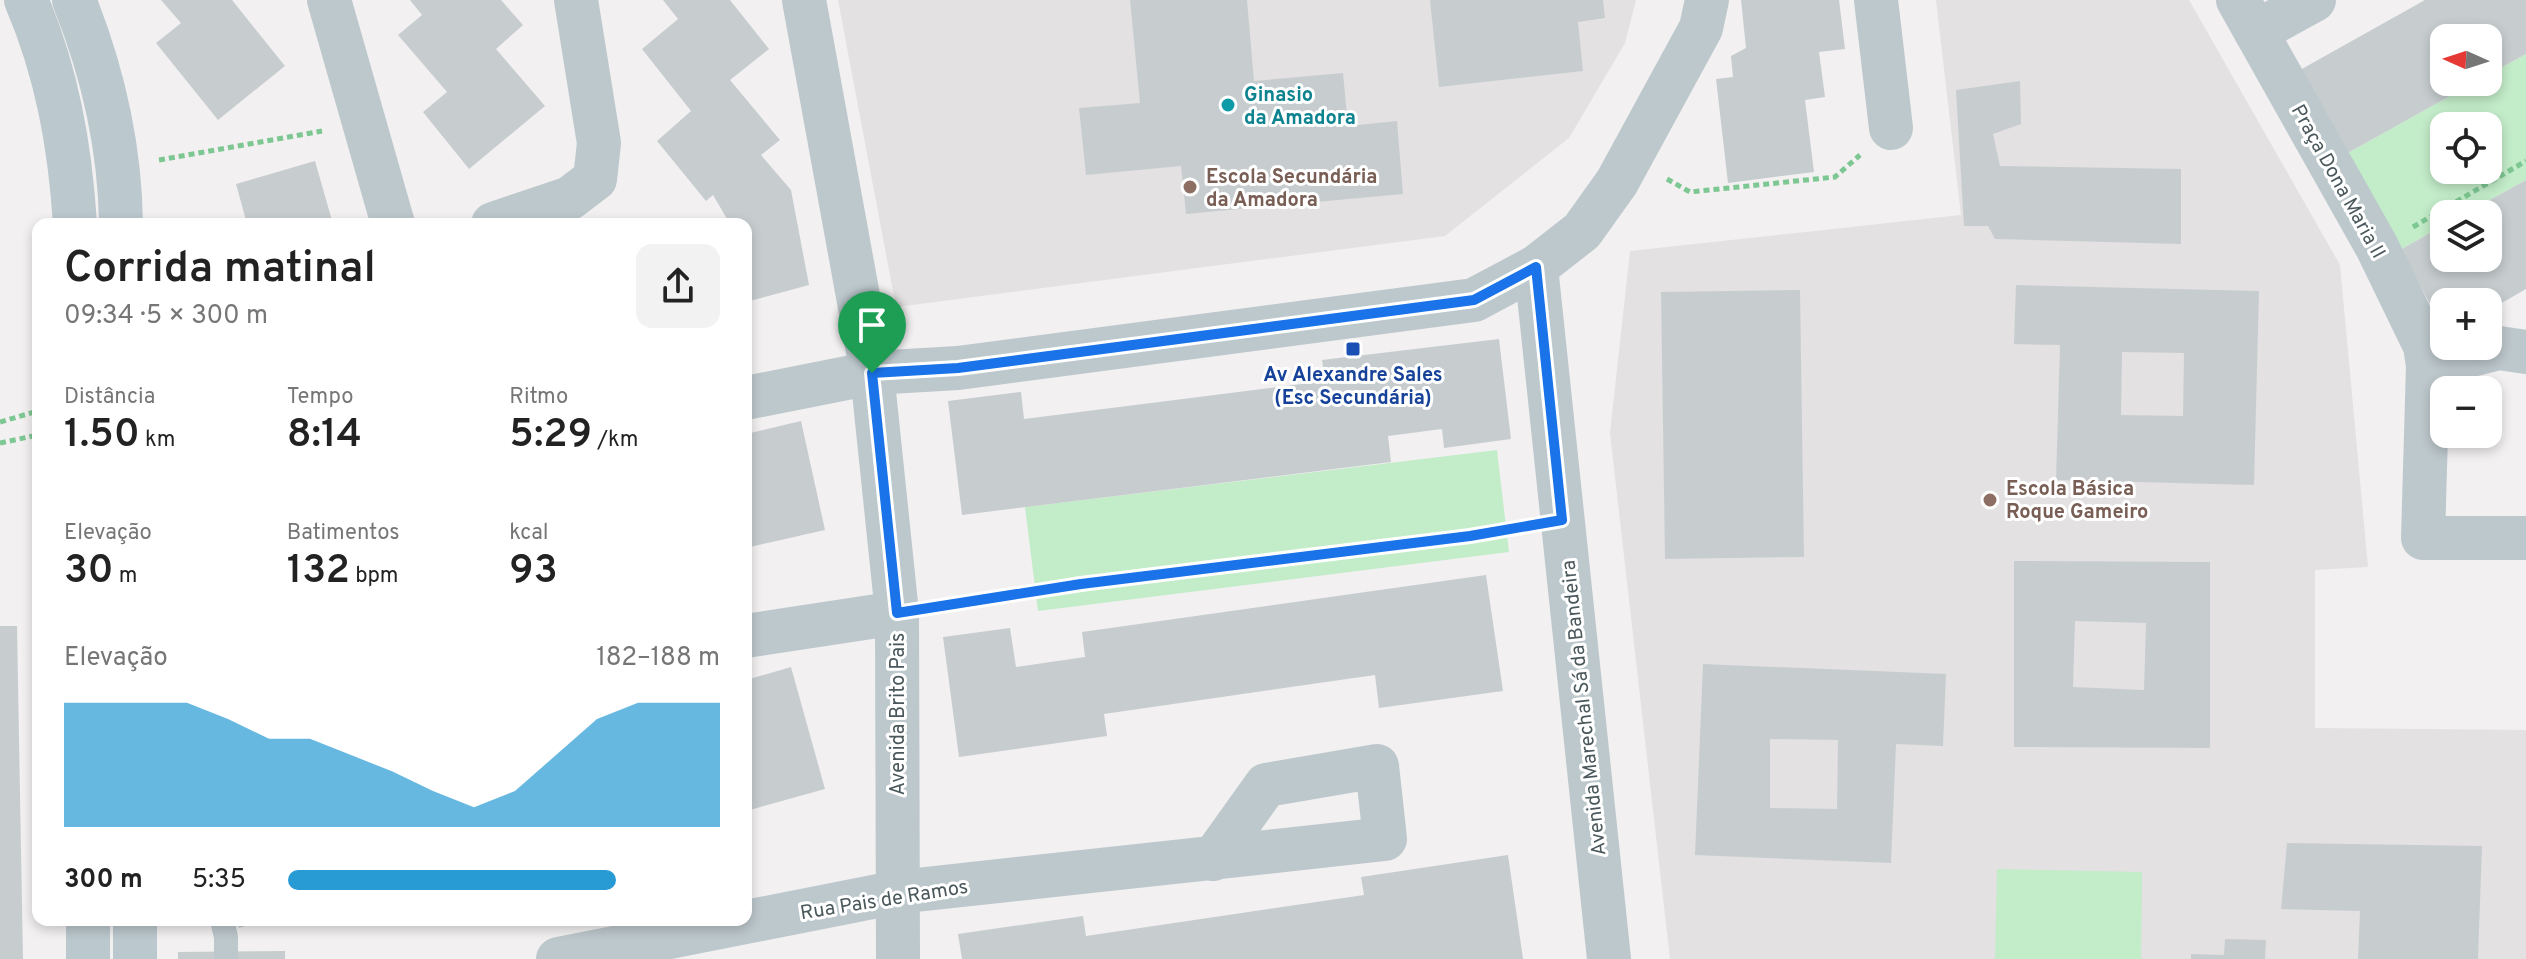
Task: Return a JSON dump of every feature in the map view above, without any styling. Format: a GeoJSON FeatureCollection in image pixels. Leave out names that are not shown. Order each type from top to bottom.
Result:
{"type":"FeatureCollection","features":[{"type":"Feature","properties":{"kind":"main road"},"geometry":{"type":"LineString","coordinates":[[26,0],[53,74],[63,115],[75,218]]}},
{"type":"Feature","properties":{"kind":"main road"},"geometry":{"type":"LineString","coordinates":[[74,0],[100,70],[118,167],[121,218]]}},
{"type":"Feature","properties":{"kind":"main road"},"geometry":{"type":"LineString","coordinates":[[88,926],[88,959]]}},
{"type":"Feature","properties":{"kind":"main road"},"geometry":{"type":"LineString","coordinates":[[135,926],[135,959]]}},
{"type":"Feature","properties":{"kind":"street"},"geometry":{"type":"LineString","coordinates":[[329,0],[391,218]]}},
{"type":"Feature","properties":{"kind":"street"},"geometry":{"type":"LineString","coordinates":[[511,218],[570,198],[595,179],[599,143],[576,0]]}},
{"type":"Feature","properties":{"kind":"street","name":"Avenida Brito Pais"},"geometry":{"type":"LineString","coordinates":[[804,0],[872,373],[897,613],[898,959]]}},
{"type":"Feature","properties":{"kind":"street"},"geometry":{"type":"LineString","coordinates":[[752,397],[872,373],[958,368],[1474,300],[1536,267],[1582,231],[1617,182],[1701,28],[1707,0]]}},
{"type":"Feature","properties":{"kind":"street"},"geometry":{"type":"LineString","coordinates":[[1876,0],[1891,128]]}},
{"type":"Feature","properties":{"kind":"street"},"geometry":{"type":"LineString","coordinates":[[2247,16],[2314,0]]}},
{"type":"Feature","properties":{"kind":"street","name":"Praça Dona Maria II"},"geometry":{"type":"LineString","coordinates":[[2247,16],[2377,247],[2425,346],[2428,366],[2423,538],[2526,538]]}},
{"type":"Feature","properties":{"kind":"street","name":"Avenida Marechal Sá da Bandeira"},"geometry":{"type":"LineString","coordinates":[[1536,267],[1609,959]]}},
{"type":"Feature","properties":{"kind":"street"},"geometry":{"type":"LineString","coordinates":[[2428,366],[2499,348],[2526,352]]}},
{"type":"Feature","properties":{"kind":"street"},"geometry":{"type":"LineString","coordinates":[[752,635],[897,613]]}},
{"type":"Feature","properties":{"kind":"street","name":"Rua Pais de Ramos"},"geometry":{"type":"LineString","coordinates":[[752,921],[898,892],[1213,859]]}},
{"type":"Feature","properties":{"kind":"street","name":"Rua Pais de Ramos"},"geometry":{"type":"LineString","coordinates":[[558,959],[725,926]]}},
{"type":"Feature","properties":{"kind":"lane"},"geometry":{"type":"LineString","coordinates":[[223,926],[226,959]]}},
{"type":"Feature","properties":{"kind":"path"},"geometry":{"type":"LineString","coordinates":[[118,167],[363,124]]}},
{"type":"Feature","properties":{"kind":"path"},"geometry":{"type":"LineString","coordinates":[[1630,157],[1690,192],[1835,177],[1891,128]]}},
{"type":"Feature","properties":{"kind":"path"},"geometry":{"type":"LineString","coordinates":[[2377,247],[2526,161]]}},
{"type":"Feature","properties":{"kind":"path"},"geometry":{"type":"LineString","coordinates":[[0,422],[32,413]]}},
{"type":"Feature","properties":{"kind":"path"},"geometry":{"type":"LineString","coordinates":[[0,443],[32,436]]}},
{"type":"Feature","properties":{"kind":"path"},"geometry":{"type":"LineString","coordinates":[[897,613],[1081,584],[1470,536],[1562,520]]}},
{"type":"Feature","properties":{"kind":"shaded area","name":"Escola Secundária da Amadora"},"geometry":{"type":"Polygon","coordinates":[[[838,0],[1636,0],[1625,43],[1569,138],[1445,236],[896,307],[838,0]]]}},
{"type":"Feature","properties":{"kind":"shaded area","name":"Escola Básica Roque Gameiro"},"geometry":{"type":"Polygon","coordinates":[[[1936,0],[2189,0],[2340,265],[2368,567],[2315,570],[2315,728],[2526,730],[2526,959],[1670,959],[1610,433],[1630,251],[1961,215],[1936,0]]]}},
{"type":"Feature","properties":{"kind":"green space"},"geometry":{"type":"Polygon","coordinates":[[[2526,54],[2526,180],[2490,200],[2430,200],[2430,233],[2400,250],[2346,154],[2450,96],[2502,96],[2502,67],[2526,54]]]}},
{"type":"Feature","properties":{"kind":"green space"},"geometry":{"type":"Polygon","coordinates":[[[1497,450],[1509,552],[1038,611],[1025,507],[1497,450]]]}},
{"type":"Feature","properties":{"kind":"green space"},"geometry":{"type":"Polygon","coordinates":[[[1997,869],[2142,872],[2141,959],[1995,959],[1997,869]]]}},
{"type":"Feature","properties":{"kind":"building"},"geometry":{"type":"Polygon","coordinates":[[[161,0],[232,0],[285,66],[218,120],[156,43],[181,23],[161,0]]]}},
{"type":"Feature","properties":{"kind":"building"},"geometry":{"type":"Polygon","coordinates":[[[410,0],[501,0],[523,25],[496,49],[545,106],[469,169],[423,112],[447,92],[398,35],[422,15],[410,0]]]}},
{"type":"Feature","properties":{"kind":"building"},"geometry":{"type":"Polygon","coordinates":[[[663,0],[730,0],[769,49],[730,80],[780,140],[761,155],[791,190],[809,285],[752,300],[752,218],[726,218],[713,195],[706,201],[657,141],[691,111],[642,49],[678,19],[663,0]]]}},
{"type":"Feature","properties":{"kind":"building","name":"Ginasio da Amadora"},"geometry":{"type":"Polygon","coordinates":[[[1130,0],[1247,0],[1254,81],[1343,73],[1348,126],[1397,121],[1403,194],[1186,214],[1181,166],[1086,175],[1079,108],[1140,103],[1130,0]]]}},
{"type":"Feature","properties":{"kind":"building"},"geometry":{"type":"Polygon","coordinates":[[[1430,0],[1603,0],[1605,18],[1578,22],[1583,71],[1439,87],[1430,0]]]}},
{"type":"Feature","properties":{"kind":"building"},"geometry":{"type":"Polygon","coordinates":[[[1741,0],[1839,0],[1845,49],[1819,52],[1825,97],[1805,100],[1814,172],[1728,183],[1716,79],[1733,77],[1731,56],[1746,48],[1741,0]]]}},
{"type":"Feature","properties":{"kind":"building"},"geometry":{"type":"Polygon","coordinates":[[[2425,0],[2526,0],[2526,54],[2502,67],[2502,24],[2430,24],[2430,96],[2450,96],[2346,154],[2300,70],[2425,0]]]}},
{"type":"Feature","properties":{"kind":"building"},"geometry":{"type":"Polygon","coordinates":[[[2020,81],[2021,124],[1993,134],[2000,166],[2181,169],[2181,244],[1995,239],[1988,226],[1964,226],[1956,90],[2020,81]]]}},
{"type":"Feature","properties":{"kind":"building"},"geometry":{"type":"Polygon","coordinates":[[[315,161],[331,218],[245,218],[236,184],[315,161]]]}},
{"type":"Feature","properties":{"kind":"building"},"geometry":{"type":"Polygon","coordinates":[[[2526,180],[2526,289],[2502,303],[2502,288],[2430,288],[2430,304],[2400,250],[2430,233],[2430,272],[2502,272],[2502,200],[2490,200],[2526,180]]]}},
{"type":"Feature","properties":{"kind":"building"},"geometry":{"type":"Polygon","coordinates":[[[2016,285],[2259,291],[2254,485],[2056,480],[2060,345],[2014,344],[2016,285]],[[2122,352],[2121,415],[2183,416],[2184,353],[2122,352]]]}},
{"type":"Feature","properties":{"kind":"building"},"geometry":{"type":"Polygon","coordinates":[[[1800,290],[1804,557],[1665,559],[1661,292],[1800,290]]]}},
{"type":"Feature","properties":{"kind":"building"},"geometry":{"type":"Polygon","coordinates":[[[1499,339],[1511,439],[1444,448],[1442,429],[1388,436],[1391,462],[962,515],[948,401],[1021,392],[1024,419],[1325,381],[1322,360],[1499,339]]]}},
{"type":"Feature","properties":{"kind":"building"},"geometry":{"type":"Polygon","coordinates":[[[801,421],[825,530],[752,547],[752,433],[801,421]]]}},
{"type":"Feature","properties":{"kind":"building"},"geometry":{"type":"Polygon","coordinates":[[[2014,561],[2210,562],[2210,748],[2014,747],[2014,561]],[[2075,621],[2073,687],[2144,690],[2146,623],[2075,621]]]}},
{"type":"Feature","properties":{"kind":"building"},"geometry":{"type":"Polygon","coordinates":[[[1486,575],[1503,691],[1379,708],[1375,675],[1104,714],[1107,736],[959,757],[943,637],[1010,628],[1016,667],[1085,657],[1082,632],[1486,575]]]}},
{"type":"Feature","properties":{"kind":"building"},"geometry":{"type":"Polygon","coordinates":[[[0,626],[17,626],[23,959],[0,959],[0,626]]]}},
{"type":"Feature","properties":{"kind":"building"},"geometry":{"type":"Polygon","coordinates":[[[1703,664],[1946,674],[1943,746],[1896,744],[1891,863],[1695,855],[1703,664]],[[1770,739],[1770,808],[1837,809],[1838,740],[1770,739]]]}},
{"type":"Feature","properties":{"kind":"building"},"geometry":{"type":"Polygon","coordinates":[[[791,667],[825,789],[752,809],[752,678],[791,667]]]}},
{"type":"Feature","properties":{"kind":"building"},"geometry":{"type":"Polygon","coordinates":[[[2287,843],[2482,846],[2478,959],[2358,959],[2360,911],[2281,909],[2287,843]]]}},
{"type":"Feature","properties":{"kind":"building"},"geometry":{"type":"Polygon","coordinates":[[[1508,855],[1523,959],[962,959],[958,934],[1083,916],[1086,936],[1364,895],[1361,877],[1508,855]]]}},
{"type":"Feature","properties":{"kind":"building"},"geometry":{"type":"Polygon","coordinates":[[[2225,939],[2266,940],[2265,959],[2191,959],[2191,954],[2224,955],[2225,939]]]}},
{"type":"Feature","properties":{"kind":"building"},"geometry":{"type":"Polygon","coordinates":[[[285,951],[285,959],[178,959],[178,952],[285,951]]]}},
{"type":"Feature","properties":{"kind":"place","name":"Ginasio da Amadora"},"geometry":{"type":"Point","coordinates":[1228,105]}},
{"type":"Feature","properties":{"kind":"place","name":"Escola Secundária da Amadora"},"geometry":{"type":"Point","coordinates":[1190,187]}},
{"type":"Feature","properties":{"kind":"place","name":"Av Alexandre Sales (Esc Secundária)"},"geometry":{"type":"Point","coordinates":[1353,349]}},
{"type":"Feature","properties":{"kind":"place","name":"Escola Básica Roque Gameiro"},"geometry":{"type":"Point","coordinates":[1990,500]}},
{"type":"Feature","properties":{"kind":"route"},"geometry":{"type":"LineString","coordinates":[[1536,267],[1562,520],[1470,536],[1081,584],[897,613],[872,373],[958,368],[1474,300],[1536,267]]}}]}
